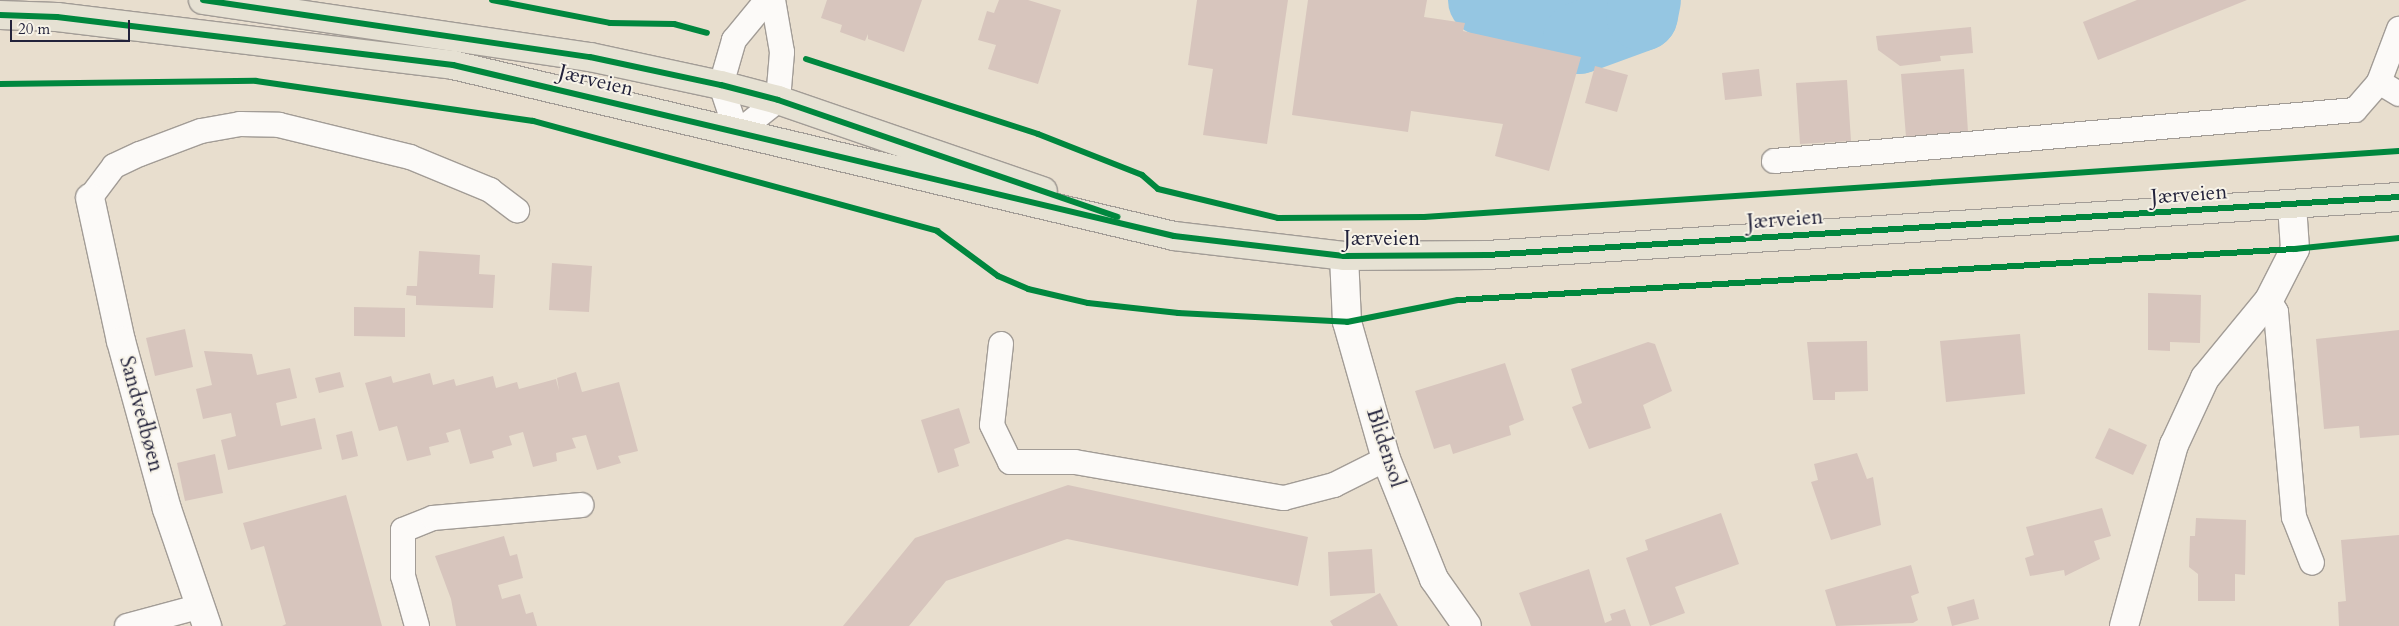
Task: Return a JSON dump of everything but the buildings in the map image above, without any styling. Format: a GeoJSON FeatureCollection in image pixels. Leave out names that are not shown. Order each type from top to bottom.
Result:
{"type":"FeatureCollection","features":[{"type":"Feature","properties":{"kind":"main road","name":"Jærveien"},"geometry":{"type":"LineString","coordinates":[[203,0],[294,6],[590,56],[721,85],[778,100],[1174,236]]}},
{"type":"Feature","properties":{"kind":"main road","name":"Jærveien"},"geometry":{"type":"LineString","coordinates":[[0,15],[57,17],[453,65],[1174,236],[1344,256],[1487,256],[2399,197]]}},
{"type":"Feature","properties":{"kind":"street","name":"Sandvedbøen"},"geometry":{"type":"LineString","coordinates":[[90,198],[124,350],[167,509],[204,616]]}},
{"type":"Feature","properties":{"kind":"street"},"geometry":{"type":"LineString","coordinates":[[2124,626],[2174,445],[2205,378],[2269,300],[2295,249],[2292,205]]}},
{"type":"Feature","properties":{"kind":"street","name":"Blidensol"},"geometry":{"type":"LineString","coordinates":[[1344,256],[1347,322],[1386,459],[1434,579],[1467,626]]}},
{"type":"Feature","properties":{"kind":"lane"},"geometry":{"type":"LineString","coordinates":[[767,0],[734,40],[721,85],[737,133],[778,100],[782,52],[773,0]]}},
{"type":"Feature","properties":{"kind":"lane"},"geometry":{"type":"LineString","coordinates":[[1774,161],[2355,110],[2389,88],[2399,29]]}},
{"type":"Feature","properties":{"kind":"lane"},"geometry":{"type":"LineString","coordinates":[[90,198],[114,166],[140,154],[201,131],[240,124],[279,125],[410,157],[490,190],[517,210]]}},
{"type":"Feature","properties":{"kind":"lane"},"geometry":{"type":"LineString","coordinates":[[2269,300],[2276,312],[2294,518],[2312,564]]}},
{"type":"Feature","properties":{"kind":"lane"},"geometry":{"type":"LineString","coordinates":[[1001,344],[992,425],[1010,462],[1075,462],[1284,498],[1334,485],[1386,459]]}},
{"type":"Feature","properties":{"kind":"lane"},"geometry":{"type":"LineString","coordinates":[[417,626],[403,576],[403,530],[433,518],[580,505]]}},
{"type":"Feature","properties":{"kind":"lane"},"geometry":{"type":"LineString","coordinates":[[128,626],[204,616]]}},
{"type":"Feature","properties":{"kind":"green space"},"geometry":{"type":"Polygon","coordinates":[[[1461,0],[1533,0],[1501,17],[1461,0]]]}},
{"type":"Feature","properties":{"kind":"waterway"},"geometry":{"type":"LineString","coordinates":[[1484,0],[1579,38],[1642,15],[1645,0]]}},
{"type":"Feature","properties":{"kind":"cycle path"},"geometry":{"type":"LineString","coordinates":[[203,0],[590,57],[721,85],[778,100],[1117,217]]}},
{"type":"Feature","properties":{"kind":"cycle path"},"geometry":{"type":"LineString","coordinates":[[492,0],[610,23],[674,24],[707,33]]}},
{"type":"Feature","properties":{"kind":"cycle path"},"geometry":{"type":"LineString","coordinates":[[0,15],[57,17],[453,65],[1174,236],[1344,256],[1487,255],[2399,197]]}},
{"type":"Feature","properties":{"kind":"cycle path"},"geometry":{"type":"LineString","coordinates":[[806,59],[1038,134],[1142,175],[1158,189],[1278,218],[1424,217],[2399,151]]}},
{"type":"Feature","properties":{"kind":"cycle path"},"geometry":{"type":"LineString","coordinates":[[0,84],[256,81],[533,121],[937,231],[998,276],[1028,289],[1088,303],[1178,313],[1347,322],[1458,300],[2295,249],[2399,238]]}}]}
